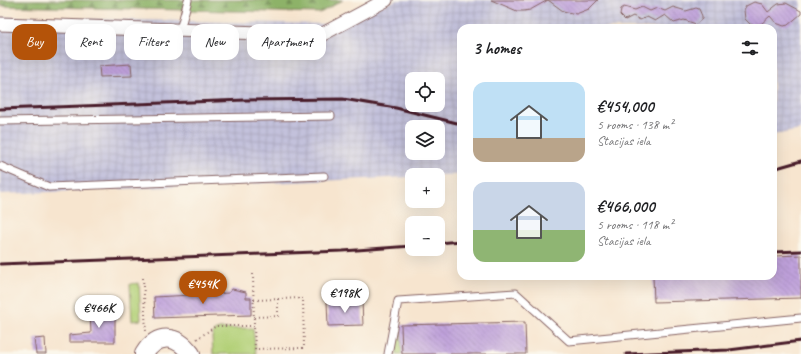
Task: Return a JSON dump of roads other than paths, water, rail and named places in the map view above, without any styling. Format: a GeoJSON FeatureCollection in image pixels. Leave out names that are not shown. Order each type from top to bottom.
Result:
{"type":"FeatureCollection","features":[{"type":"Feature","properties":{"kind":"main road"},"geometry":{"type":"LineString","coordinates":[[146,351],[153,343],[169,338],[178,341],[189,350]]}},
{"type":"Feature","properties":{"kind":"street"},"geometry":{"type":"LineString","coordinates":[[183,30],[321,35],[386,0]]}},
{"type":"Feature","properties":{"kind":"street"},"geometry":{"type":"LineString","coordinates":[[0,24],[124,28]]}},
{"type":"Feature","properties":{"kind":"lane"},"geometry":{"type":"LineString","coordinates":[[182,24],[188,0]]}},
{"type":"Feature","properties":{"kind":"lane"},"geometry":{"type":"LineString","coordinates":[[0,121],[331,116]]}},
{"type":"Feature","properties":{"kind":"lane"},"geometry":{"type":"LineString","coordinates":[[0,166],[49,187],[324,176]]}},
{"type":"Feature","properties":{"kind":"lane"},"geometry":{"type":"LineString","coordinates":[[388,354],[398,301],[516,293],[569,341],[801,318]]}},
{"type":"Feature","properties":{"kind":"railway"},"geometry":{"type":"LineString","coordinates":[[0,109],[245,100],[343,99],[396,108],[457,123]]}},
{"type":"Feature","properties":{"kind":"railway"},"geometry":{"type":"LineString","coordinates":[[777,168],[801,161]]}},
{"type":"Feature","properties":{"kind":"railway"},"geometry":{"type":"LineString","coordinates":[[445,242],[457,241]]}},
{"type":"Feature","properties":{"kind":"railway"},"geometry":{"type":"LineString","coordinates":[[0,264],[343,251],[405,247]]}},
{"type":"Feature","properties":{"kind":"railway"},"geometry":{"type":"LineString","coordinates":[[777,252],[801,251]]}},
{"type":"Feature","properties":{"kind":"railway"},"geometry":{"type":"LineString","coordinates":[[626,354],[729,350],[801,341]]}}]}
